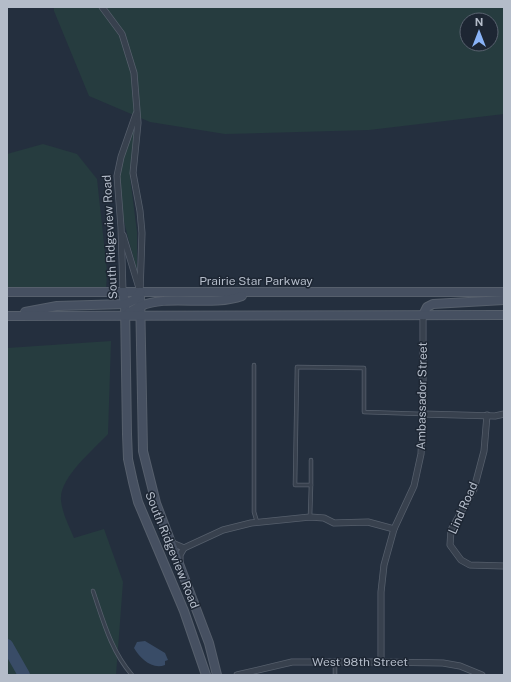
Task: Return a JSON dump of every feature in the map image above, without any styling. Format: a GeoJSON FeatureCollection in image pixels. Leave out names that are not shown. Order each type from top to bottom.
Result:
{"type":"FeatureCollection","features":[{"type":"Feature","properties":{"kind":"main road","name":"Prairie Star Parkway"},"geometry":{"type":"LineString","coordinates":[[7,292],[504,292]]}},
{"type":"Feature","properties":{"kind":"main road","name":"South Ridgeview Road"},"geometry":{"type":"LineString","coordinates":[[123,292],[125,304],[126,434],[128,460],[138,502],[184,610],[206,675]]}},
{"type":"Feature","properties":{"kind":"main road","name":"South Ridgeview Road"},"geometry":{"type":"LineString","coordinates":[[140,292],[144,304],[141,315],[143,451],[156,503],[209,643],[217,675]]}},
{"type":"Feature","properties":{"kind":"main road"},"geometry":{"type":"LineString","coordinates":[[10,316],[57,306],[125,304],[134,300],[140,292]]}},
{"type":"Feature","properties":{"kind":"main road"},"geometry":{"type":"LineString","coordinates":[[125,315],[144,304],[214,301],[236,298],[250,293]]}},
{"type":"Feature","properties":{"kind":"main road"},"geometry":{"type":"LineString","coordinates":[[423,315],[427,307],[433,304],[504,300]]}},
{"type":"Feature","properties":{"kind":"main road"},"geometry":{"type":"LineString","coordinates":[[144,304],[163,315]]}},
{"type":"Feature","properties":{"kind":"main road"},"geometry":{"type":"LineString","coordinates":[[10,316],[504,315]]}},
{"type":"Feature","properties":{"kind":"street"},"geometry":{"type":"LineString","coordinates":[[102,7],[122,34],[134,73],[137,106]]}},
{"type":"Feature","properties":{"kind":"street","name":"South Ridgeview Road"},"geometry":{"type":"LineString","coordinates":[[123,292],[121,227],[117,176],[121,157],[134,121],[137,106]]}},
{"type":"Feature","properties":{"kind":"street","name":"South Ridgeview Road"},"geometry":{"type":"LineString","coordinates":[[137,106],[138,123],[133,173],[140,211],[142,233],[140,292]]}},
{"type":"Feature","properties":{"kind":"street"},"geometry":{"type":"LineString","coordinates":[[121,227],[140,292]]}},
{"type":"Feature","properties":{"kind":"street","name":"Ambassador Street"},"geometry":{"type":"LineString","coordinates":[[381,662],[381,592],[387,550],[394,529],[414,486],[422,441],[423,315]]}},
{"type":"Feature","properties":{"kind":"street"},"geometry":{"type":"LineString","coordinates":[[423,414],[504,414]]}},
{"type":"Feature","properties":{"kind":"street","name":"Lind Road"},"geometry":{"type":"LineString","coordinates":[[487,415],[484,451],[474,489],[451,530],[450,545],[460,560],[470,565],[504,566]]}},
{"type":"Feature","properties":{"kind":"street"},"geometry":{"type":"LineString","coordinates":[[180,566],[180,556],[184,548],[223,530],[257,522],[310,517],[324,518],[334,523],[368,522],[394,529]]}},
{"type":"Feature","properties":{"kind":"street"},"geometry":{"type":"LineString","coordinates":[[170,542],[184,548]]}},
{"type":"Feature","properties":{"kind":"street","name":"West 98th Street"},"geometry":{"type":"LineString","coordinates":[[237,675],[292,662],[444,662],[460,666],[482,675]]}},
{"type":"Feature","properties":{"kind":"lane"},"geometry":{"type":"LineString","coordinates":[[254,365],[254,512],[257,522]]}},
{"type":"Feature","properties":{"kind":"lane"},"geometry":{"type":"LineString","coordinates":[[311,485],[295,485],[297,367],[364,368],[364,412],[423,414]]}},
{"type":"Feature","properties":{"kind":"lane"},"geometry":{"type":"LineString","coordinates":[[310,517],[311,460]]}},
{"type":"Feature","properties":{"kind":"lane"},"geometry":{"type":"LineString","coordinates":[[93,591],[109,637],[124,665],[132,675]]}},
{"type":"Feature","properties":{"kind":"lane"},"geometry":{"type":"LineString","coordinates":[[335,662],[335,675]]}},
{"type":"Feature","properties":{"kind":"green space"},"geometry":{"type":"Polygon","coordinates":[[[54,7],[504,7],[504,114],[369,130],[225,134],[150,122],[89,96],[54,11],[54,7]]]}},
{"type":"Feature","properties":{"kind":"green space"},"geometry":{"type":"Polygon","coordinates":[[[134,127],[136,127],[130,177],[137,232],[137,270],[124,221],[119,183],[122,160],[134,127]]]}},
{"type":"Feature","properties":{"kind":"green space"},"geometry":{"type":"Polygon","coordinates":[[[43,144],[77,154],[97,179],[107,271],[106,292],[7,292],[7,154],[43,144]]]}},
{"type":"Feature","properties":{"kind":"green space"},"geometry":{"type":"Polygon","coordinates":[[[111,341],[108,434],[86,456],[71,474],[65,483],[61,500],[64,515],[74,538],[104,529],[123,582],[116,675],[7,675],[7,348],[111,341]]]}},
{"type":"Feature","properties":{"kind":"water"},"geometry":{"type":"Polygon","coordinates":[[[145,641],[165,653],[168,660],[165,661],[165,665],[156,666],[147,662],[140,656],[134,648],[137,642],[145,641]]]}},
{"type":"Feature","properties":{"kind":"waterway"},"geometry":{"type":"LineString","coordinates":[[7,645],[24,675]]}}]}
